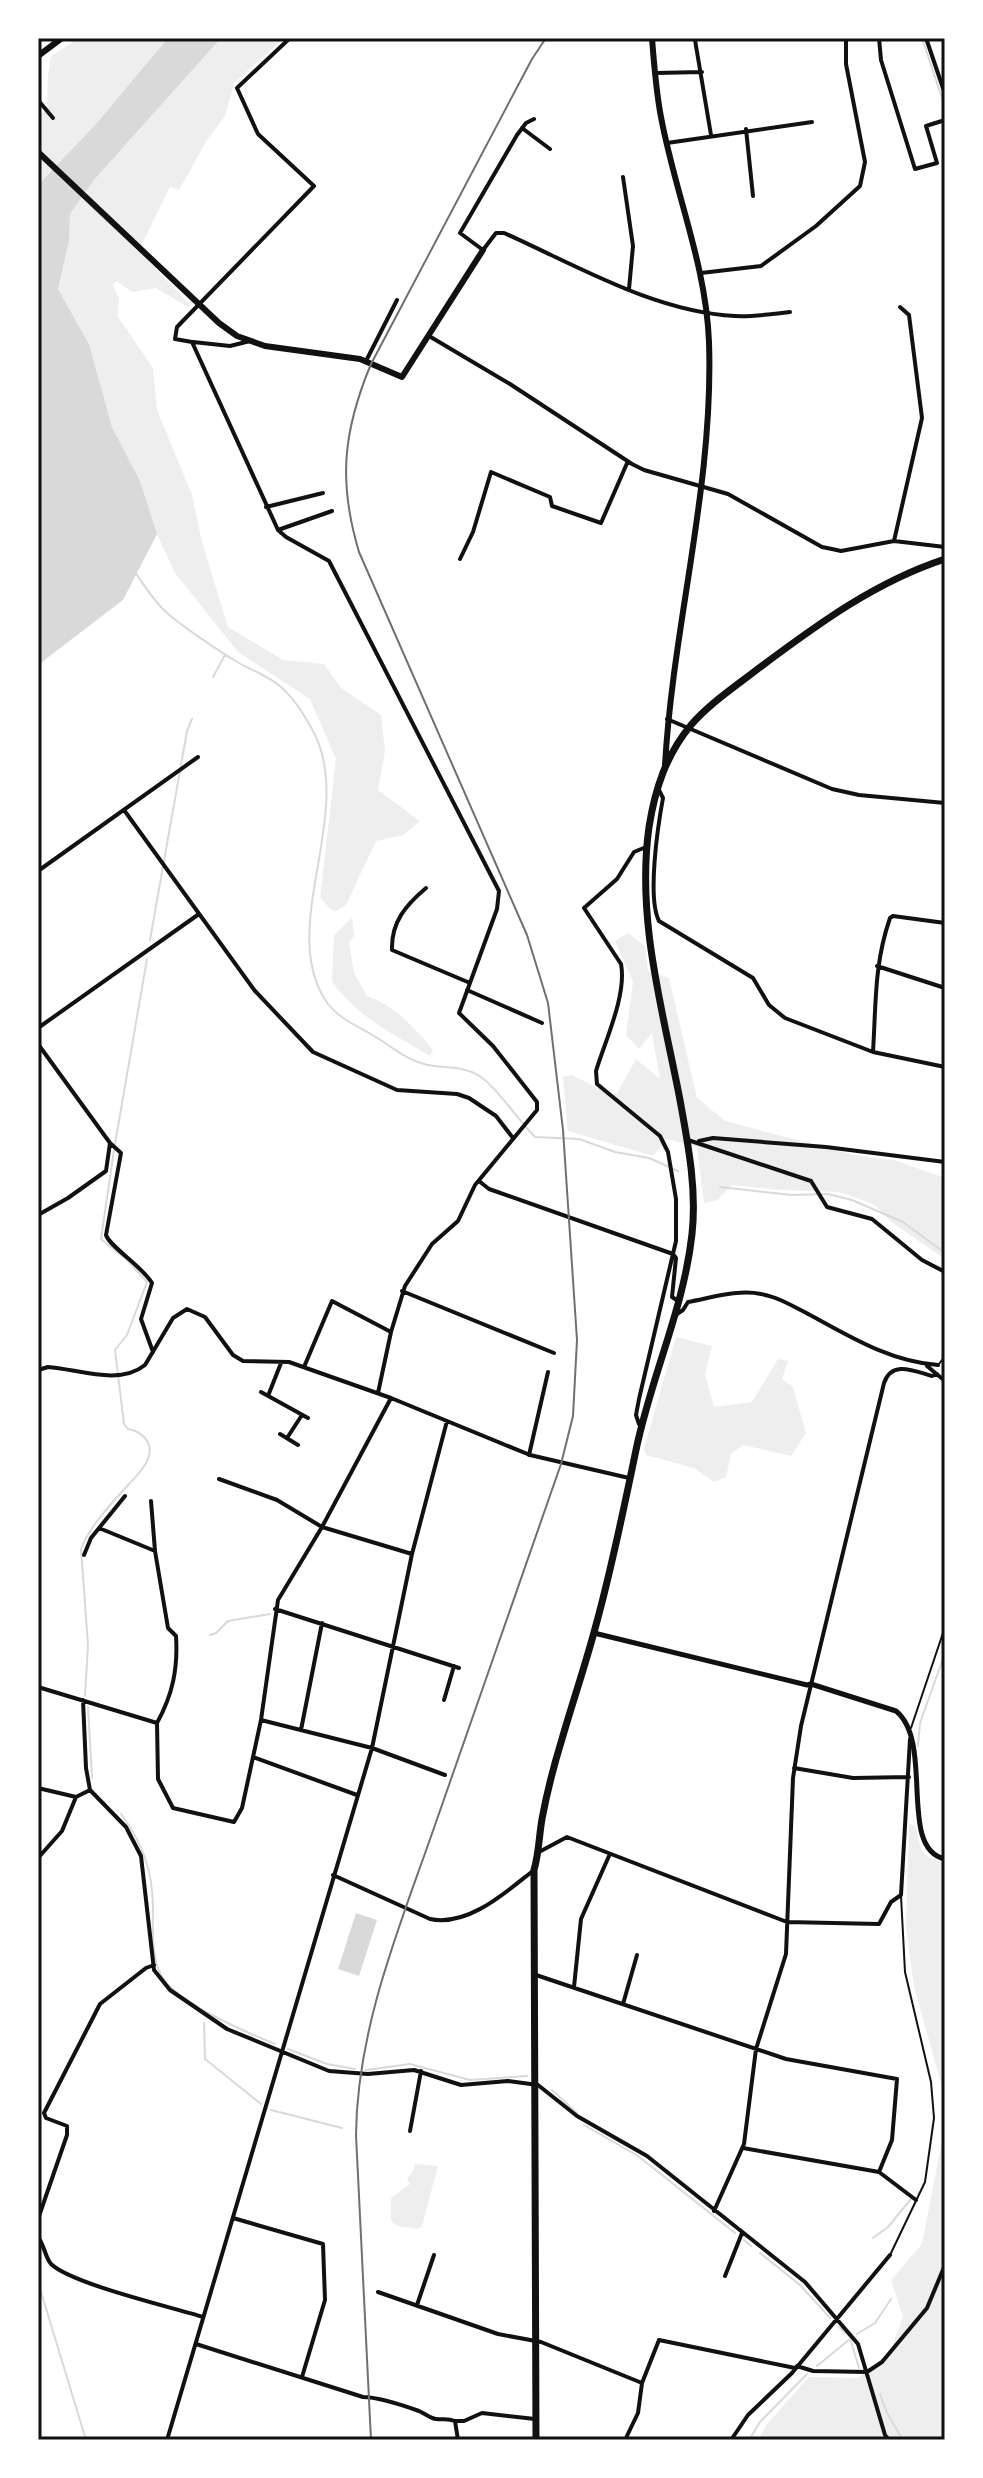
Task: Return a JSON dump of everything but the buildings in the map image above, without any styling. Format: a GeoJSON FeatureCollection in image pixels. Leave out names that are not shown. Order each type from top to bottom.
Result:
{"type":"FeatureCollection","features":[{"type":"Feature","properties":{"kind":"highway"},"geometry":{"type":"LineString","coordinates":[[536,2440],[534,1870],[543,1815],[594,1633],[642,1430],[678,1301],[692,1232],[692,1141],[648,933],[646,847],[657,787],[665,765],[690,727],[717,700],[835,612],[894,579],[945,559]]}},
{"type":"Feature","properties":{"kind":"main road"},"geometry":{"type":"LineString","coordinates":[[38,56],[62,38]]}},
{"type":"Feature","properties":{"kind":"main road"},"geometry":{"type":"LineString","coordinates":[[652,38],[661,119],[701,273],[707,313],[709,370],[702,487],[676,644],[665,765]]}},
{"type":"Feature","properties":{"kind":"main road"},"geometry":{"type":"LineString","coordinates":[[38,152],[219,323],[265,346],[366,361],[402,377],[483,250]]}},
{"type":"Feature","properties":{"kind":"street"},"geometry":{"type":"LineString","coordinates":[[250,341],[230,346],[175,339],[177,327],[314,186],[258,134],[237,88],[290,38]]}},
{"type":"Feature","properties":{"kind":"street"},"geometry":{"type":"LineString","coordinates":[[701,273],[761,266],[816,226],[860,186],[865,162],[846,64],[846,38]]}},
{"type":"Feature","properties":{"kind":"street"},"geometry":{"type":"LineString","coordinates":[[879,38],[881,60],[915,169],[937,163],[926,126],[945,120]]}},
{"type":"Feature","properties":{"kind":"street"},"geometry":{"type":"LineString","coordinates":[[926,38],[945,94]]}},
{"type":"Feature","properties":{"kind":"street"},"geometry":{"type":"LineString","coordinates":[[695,40],[711,135]]}},
{"type":"Feature","properties":{"kind":"street"},"geometry":{"type":"LineString","coordinates":[[656,73],[702,72]]}},
{"type":"Feature","properties":{"kind":"street"},"geometry":{"type":"LineString","coordinates":[[38,100],[53,118]]}},
{"type":"Feature","properties":{"kind":"street"},"geometry":{"type":"LineString","coordinates":[[534,119],[522,128],[460,233],[483,250],[496,233],[504,233],[629,289],[679,307],[742,316],[790,312]]}},
{"type":"Feature","properties":{"kind":"street"},"geometry":{"type":"LineString","coordinates":[[667,143],[746,129],[812,122]]}},
{"type":"Feature","properties":{"kind":"street"},"geometry":{"type":"LineString","coordinates":[[522,128],[550,149]]}},
{"type":"Feature","properties":{"kind":"street"},"geometry":{"type":"LineString","coordinates":[[746,129],[753,196]]}},
{"type":"Feature","properties":{"kind":"street"},"geometry":{"type":"LineString","coordinates":[[623,177],[633,246],[629,289]]}},
{"type":"Feature","properties":{"kind":"street"},"geometry":{"type":"LineString","coordinates":[[366,361],[397,300]]}},
{"type":"Feature","properties":{"kind":"street"},"geometry":{"type":"LineString","coordinates":[[894,541],[922,418],[909,315],[900,307]]}},
{"type":"Feature","properties":{"kind":"street"},"geometry":{"type":"LineString","coordinates":[[429,336],[519,389],[644,470],[728,494],[822,547],[841,551],[894,541],[945,547]]}},
{"type":"Feature","properties":{"kind":"street"},"geometry":{"type":"LineString","coordinates":[[192,342],[278,530],[329,561],[499,891],[497,909],[459,1013],[493,1046],[537,1102],[537,1110],[479,1181],[458,1221],[432,1244],[402,1291],[378,1393]]}},
{"type":"Feature","properties":{"kind":"street"},"geometry":{"type":"LineString","coordinates":[[460,559],[473,532],[491,472],[550,497],[552,506],[601,523],[628,461]]}},
{"type":"Feature","properties":{"kind":"street"},"geometry":{"type":"LineString","coordinates":[[266,507],[323,493]]}},
{"type":"Feature","properties":{"kind":"street"},"geometry":{"type":"LineString","coordinates":[[278,530],[332,511]]}},
{"type":"Feature","properties":{"kind":"street"},"geometry":{"type":"LineString","coordinates":[[667,719],[832,789],[859,795],[945,803]]}},
{"type":"Feature","properties":{"kind":"street"},"geometry":{"type":"LineString","coordinates":[[38,871],[198,757]]}},
{"type":"Feature","properties":{"kind":"street"},"geometry":{"type":"LineString","coordinates":[[657,787],[663,798],[654,875],[659,921],[753,978],[769,1005],[785,1018],[873,1052],[945,1067]]}},
{"type":"Feature","properties":{"kind":"street"},"geometry":{"type":"LineString","coordinates":[[124,810],[255,991],[313,1052],[397,1090],[457,1094],[469,1098],[496,1116],[516,1136]]}},
{"type":"Feature","properties":{"kind":"street"},"geometry":{"type":"LineString","coordinates":[[642,1430],[636,1415],[673,1254],[677,1215],[668,1154],[660,1136],[597,1084],[596,1071],[622,989],[622,970],[584,908],[617,879],[634,852],[646,847]]}},
{"type":"Feature","properties":{"kind":"street"},"geometry":{"type":"LineString","coordinates":[[426,888],[401,913],[392,950],[470,983]]}},
{"type":"Feature","properties":{"kind":"street"},"geometry":{"type":"LineString","coordinates":[[38,1028],[199,914]]}},
{"type":"Feature","properties":{"kind":"street"},"geometry":{"type":"LineString","coordinates":[[873,1052],[877,966],[890,918],[945,923]]}},
{"type":"Feature","properties":{"kind":"street"},"geometry":{"type":"LineString","coordinates":[[877,966],[945,988]]}},
{"type":"Feature","properties":{"kind":"street"},"geometry":{"type":"LineString","coordinates":[[467,990],[542,1023]]}},
{"type":"Feature","properties":{"kind":"street"},"geometry":{"type":"LineString","coordinates":[[38,1044],[111,1145],[121,1153],[106,1235],[108,1242],[128,1255],[152,1283],[141,1319],[153,1352]]}},
{"type":"Feature","properties":{"kind":"street"},"geometry":{"type":"LineString","coordinates":[[692,1141],[713,1138],[784,1143],[945,1162]]}},
{"type":"Feature","properties":{"kind":"street"},"geometry":{"type":"LineString","coordinates":[[692,1141],[811,1181],[831,1210],[872,1219],[922,1260],[945,1272]]}},
{"type":"Feature","properties":{"kind":"street"},"geometry":{"type":"LineString","coordinates":[[38,1215],[106,1171],[111,1145]]}},
{"type":"Feature","properties":{"kind":"street"},"geometry":{"type":"LineString","coordinates":[[479,1181],[489,1189],[673,1254],[676,1258],[672,1297],[678,1301]]}},
{"type":"Feature","properties":{"kind":"street"},"geometry":{"type":"LineString","coordinates":[[402,1291],[554,1353]]}},
{"type":"Feature","properties":{"kind":"street"},"geometry":{"type":"LineString","coordinates":[[674,1315],[683,1310],[688,1302],[744,1292],[762,1294],[784,1301],[879,1351],[938,1365]]}},
{"type":"Feature","properties":{"kind":"street"},"geometry":{"type":"LineString","coordinates":[[304,1367],[332,1301],[391,1332]]}},
{"type":"Feature","properties":{"kind":"street"},"geometry":{"type":"LineString","coordinates":[[38,1370],[56,1367],[114,1375],[138,1370],[173,1318],[187,1309],[205,1317],[233,1355],[243,1361],[304,1367],[391,1398],[529,1455],[632,1478]]}},
{"type":"Feature","properties":{"kind":"street"},"geometry":{"type":"LineString","coordinates":[[648,1360],[661,1362]]}},
{"type":"Feature","properties":{"kind":"street"},"geometry":{"type":"LineString","coordinates":[[268,1396],[281,1363]]}},
{"type":"Feature","properties":{"kind":"street"},"geometry":{"type":"LineString","coordinates":[[925,1364],[945,1381]]}},
{"type":"Feature","properties":{"kind":"street"},"geometry":{"type":"LineString","coordinates":[[714,2211],[742,2148],[756,2049],[786,1954],[794,1768],[811,1684],[888,1373],[900,1368],[932,1376],[937,1374]]}},
{"type":"Feature","properties":{"kind":"street"},"geometry":{"type":"LineString","coordinates":[[529,1455],[548,1372]]}},
{"type":"Feature","properties":{"kind":"street"},"geometry":{"type":"LineString","coordinates":[[261,1392],[308,1418]]}},
{"type":"Feature","properties":{"kind":"street"},"geometry":{"type":"LineString","coordinates":[[151,1501],[155,1551],[168,1628],[176,1636],[177,1644],[174,1687],[157,1723],[158,1779],[173,1808],[234,1822],[242,1808],[261,1720],[275,1609],[391,1398]]}},
{"type":"Feature","properties":{"kind":"street"},"geometry":{"type":"LineString","coordinates":[[287,1438],[302,1415]]}},
{"type":"Feature","properties":{"kind":"street"},"geometry":{"type":"LineString","coordinates":[[167,2440],[372,1748],[412,1554],[447,1421]]}},
{"type":"Feature","properties":{"kind":"street"},"geometry":{"type":"LineString","coordinates":[[280,1434],[298,1445]]}},
{"type":"Feature","properties":{"kind":"street"},"geometry":{"type":"LineString","coordinates":[[219,1479],[277,1500],[322,1527],[412,1554]]}},
{"type":"Feature","properties":{"kind":"street"},"geometry":{"type":"LineString","coordinates":[[84,1555],[91,1538],[125,1496]]}},
{"type":"Feature","properties":{"kind":"street"},"geometry":{"type":"LineString","coordinates":[[99,1528],[155,1551]]}},
{"type":"Feature","properties":{"kind":"street"},"geometry":{"type":"LineString","coordinates":[[275,1609],[456,1667],[444,1700]]}},
{"type":"Feature","properties":{"kind":"street"},"geometry":{"type":"LineString","coordinates":[[301,1730],[322,1623]]}},
{"type":"Feature","properties":{"kind":"street"},"geometry":{"type":"LineString","coordinates":[[594,1633],[811,1684],[896,1711],[904,1719],[910,1733],[918,1774],[920,1832],[925,1846],[936,1857],[945,1859]]}},
{"type":"Feature","properties":{"kind":"street"},"geometry":{"type":"LineString","coordinates":[[38,1687],[157,1723]]}},
{"type":"Feature","properties":{"kind":"street"},"geometry":{"type":"LineString","coordinates":[[83,1700],[90,1790],[126,1827],[141,1856],[154,1965],[158,1977],[185,2003],[227,2029],[329,2071],[360,2074],[401,2069],[421,2071],[461,2085],[533,2082],[577,2116],[647,2156],[805,2282],[858,2344],[889,2440]]}},
{"type":"Feature","properties":{"kind":"street"},"geometry":{"type":"LineString","coordinates":[[261,1720],[372,1748],[445,1775]]}},
{"type":"Feature","properties":{"kind":"street"},"geometry":{"type":"LineString","coordinates":[[539,1852],[567,1837],[787,1922],[879,1924],[891,1902],[901,1895],[910,1733]]}},
{"type":"Feature","properties":{"kind":"street"},"geometry":{"type":"LineString","coordinates":[[253,1757],[357,1795]]}},
{"type":"Feature","properties":{"kind":"street"},"geometry":{"type":"LineString","coordinates":[[794,1768],[853,1778],[909,1777]]}},
{"type":"Feature","properties":{"kind":"street"},"geometry":{"type":"LineString","coordinates":[[38,1788],[76,1797],[90,1790]]}},
{"type":"Feature","properties":{"kind":"street"},"geometry":{"type":"LineString","coordinates":[[38,1858],[62,1831],[76,1797]]}},
{"type":"Feature","properties":{"kind":"street"},"geometry":{"type":"LineString","coordinates":[[574,1987],[581,1919],[610,1856]]}},
{"type":"Feature","properties":{"kind":"street"},"geometry":{"type":"LineString","coordinates":[[333,1875],[443,1922],[505,1893],[534,1870]]}},
{"type":"Feature","properties":{"kind":"street"},"geometry":{"type":"LineString","coordinates":[[623,2004],[637,1955]]}},
{"type":"Feature","properties":{"kind":"street"},"geometry":{"type":"LineString","coordinates":[[38,2219],[67,2135],[67,2126],[46,2118],[44,2113],[100,2004],[134,1976],[154,1965]]}},
{"type":"Feature","properties":{"kind":"street"},"geometry":{"type":"LineString","coordinates":[[534,1974],[786,2059],[897,2079],[892,2140],[879,2172]]}},
{"type":"Feature","properties":{"kind":"street"},"geometry":{"type":"LineString","coordinates":[[410,2131],[421,2071]]}},
{"type":"Feature","properties":{"kind":"street"},"geometry":{"type":"LineString","coordinates":[[742,2148],[879,2172],[916,2200]]}},
{"type":"Feature","properties":{"kind":"street"},"geometry":{"type":"LineString","coordinates":[[232,2218],[323,2244],[325,2300],[302,2377]]}},
{"type":"Feature","properties":{"kind":"street"},"geometry":{"type":"LineString","coordinates":[[725,2276],[742,2233]]}},
{"type":"Feature","properties":{"kind":"street"},"geometry":{"type":"LineString","coordinates":[[38,2237],[50,2262],[62,2270],[85,2281],[203,2317]]}},
{"type":"Feature","properties":{"kind":"street"},"geometry":{"type":"LineString","coordinates":[[417,2305],[434,2255]]}},
{"type":"Feature","properties":{"kind":"street"},"geometry":{"type":"LineString","coordinates":[[731,2440],[748,2415],[796,2367],[890,2255]]}},
{"type":"Feature","properties":{"kind":"street"},"geometry":{"type":"LineString","coordinates":[[625,2440],[638,2413],[642,2383],[659,2340],[813,2371],[867,2372],[882,2362],[927,2308],[945,2265]]}},
{"type":"Feature","properties":{"kind":"street"},"geometry":{"type":"LineString","coordinates":[[378,2292],[498,2334],[536,2341],[642,2383]]}},
{"type":"Feature","properties":{"kind":"street"},"geometry":{"type":"LineString","coordinates":[[196,2344],[363,2397],[376,2397],[435,2419],[445,2417],[464,2421],[482,2413],[536,2419]]}},
{"type":"Feature","properties":{"kind":"street"},"geometry":{"type":"LineString","coordinates":[[455,2421],[458,2440]]}},
{"type":"Feature","properties":{"kind":"lane"},"geometry":{"type":"LineString","coordinates":[[938,1365],[945,1356]]}},
{"type":"Feature","properties":{"kind":"lane"},"geometry":{"type":"LineString","coordinates":[[910,1733],[945,1627]]}},
{"type":"Feature","properties":{"kind":"lane"},"geometry":{"type":"LineString","coordinates":[[890,2255],[929,2166],[934,2134],[933,2095],[905,1972],[901,1895]]}},
{"type":"Feature","properties":{"kind":"shaded area"},"geometry":{"type":"Polygon","coordinates":[[[79,38],[168,38],[96,124],[38,185],[38,117],[47,110],[51,56],[79,38]]]}},
{"type":"Feature","properties":{"kind":"shaded area"},"geometry":{"type":"Polygon","coordinates":[[[168,38],[221,38],[94,180],[70,214],[69,241],[58,289],[89,344],[112,427],[140,481],[157,534],[123,600],[38,665],[38,185],[96,124],[168,38]]]}},
{"type":"Feature","properties":{"kind":"shaded area"},"geometry":{"type":"Polygon","coordinates":[[[221,38],[284,38],[234,83],[225,116],[207,140],[179,190],[170,187],[142,244],[136,248],[190,305],[188,307],[156,288],[132,292],[116,281],[113,285],[119,299],[118,317],[153,368],[157,410],[192,495],[202,542],[228,627],[283,660],[324,664],[341,688],[381,715],[385,751],[378,790],[420,821],[403,835],[376,841],[346,905],[334,912],[320,898],[336,759],[310,699],[238,652],[175,573],[157,534],[140,481],[112,427],[89,344],[58,289],[69,241],[70,214],[94,180],[221,38]]]}},
{"type":"Feature","properties":{"kind":"shaded area"},"geometry":{"type":"Polygon","coordinates":[[[352,918],[354,936],[349,943],[354,973],[367,996],[386,1005],[411,1025],[433,1050],[430,1056],[364,1015],[332,981],[334,935],[352,918]]]}},
{"type":"Feature","properties":{"kind":"shaded area"},"geometry":{"type":"Polygon","coordinates":[[[628,933],[645,946],[648,971],[669,978],[697,1098],[725,1121],[854,1155],[894,1160],[945,1178],[945,1259],[890,1221],[876,1206],[839,1192],[732,1185],[717,1200],[704,1203],[697,1147],[667,1139],[653,1156],[568,1131],[563,1077],[572,1075],[615,1097],[636,1059],[660,1079],[652,1033],[639,1049],[626,1035],[633,982],[615,941],[628,933]]]}},
{"type":"Feature","properties":{"kind":"shaded area"},"geometry":{"type":"Polygon","coordinates":[[[676,1337],[712,1346],[705,1374],[714,1407],[752,1402],[778,1359],[788,1361],[782,1379],[793,1387],[806,1433],[791,1456],[743,1445],[731,1454],[726,1477],[714,1482],[694,1468],[646,1455],[644,1449],[676,1337]]]}},
{"type":"Feature","properties":{"kind":"shaded area"},"geometry":{"type":"Polygon","coordinates":[[[909,1823],[916,1827],[926,1855],[945,1863],[945,2106],[914,1987],[906,1927],[909,1823]]]}},
{"type":"Feature","properties":{"kind":"shaded area"},"geometry":{"type":"Polygon","coordinates":[[[356,1913],[377,1920],[359,1976],[338,1969],[356,1913]]]}},
{"type":"Feature","properties":{"kind":"shaded area"},"geometry":{"type":"Polygon","coordinates":[[[945,2125],[945,2440],[758,2440],[767,2424],[809,2377],[858,2378],[890,2352],[903,2317],[891,2280],[922,2244],[945,2125]]]}},
{"type":"Feature","properties":{"kind":"shaded area"},"geometry":{"type":"Polygon","coordinates":[[[415,2164],[438,2166],[422,2226],[418,2229],[397,2226],[391,2220],[391,2198],[410,2184],[407,2178],[415,2164]]]}},
{"type":"Feature","properties":{"kind":"waterway"},"geometry":{"type":"LineString","coordinates":[[922,38],[945,107]]}},
{"type":"Feature","properties":{"kind":"waterway"},"geometry":{"type":"LineString","coordinates":[[135,572],[172,617],[239,663],[281,687],[301,710],[316,737],[325,769],[326,803],[309,943],[314,975],[328,1004],[346,1020],[413,1060],[478,1075],[535,1137],[579,1139],[615,1152],[649,1158],[678,1171]]}},
{"type":"Feature","properties":{"kind":"waterway"},"geometry":{"type":"LineString","coordinates":[[213,677],[225,655]]}},
{"type":"Feature","properties":{"kind":"waterway"},"geometry":{"type":"LineString","coordinates":[[150,940],[187,731],[192,719]]}},
{"type":"Feature","properties":{"kind":"waterway"},"geometry":{"type":"LineString","coordinates":[[115,1144],[147,959]]}},
{"type":"Feature","properties":{"kind":"waterway"},"geometry":{"type":"LineString","coordinates":[[85,1696],[88,1645],[81,1549],[102,1515],[142,1469],[150,1448],[146,1439],[124,1424],[115,1350],[127,1335],[147,1282],[127,1260],[101,1239],[114,1150]]}},
{"type":"Feature","properties":{"kind":"waterway"},"geometry":{"type":"LineString","coordinates":[[720,1187],[792,1195],[828,1194],[852,1200],[903,1222],[945,1253]]}},
{"type":"Feature","properties":{"kind":"waterway"},"geometry":{"type":"LineString","coordinates":[[210,1635],[228,1621],[270,1614]]}},
{"type":"Feature","properties":{"kind":"waterway"},"geometry":{"type":"LineString","coordinates":[[918,1746],[920,1723],[945,1653]]}},
{"type":"Feature","properties":{"kind":"waterway"},"geometry":{"type":"LineString","coordinates":[[88,1707],[92,1778]]}},
{"type":"Feature","properties":{"kind":"waterway"},"geometry":{"type":"LineString","coordinates":[[121,1814],[135,1835],[148,1868],[154,1949],[157,1965],[167,1984],[195,2005],[275,2044]]}},
{"type":"Feature","properties":{"kind":"waterway"},"geometry":{"type":"LineString","coordinates":[[204,2023],[205,2059],[261,2104]]}},
{"type":"Feature","properties":{"kind":"waterway"},"geometry":{"type":"LineString","coordinates":[[288,2049],[327,2064],[355,2069]]}},
{"type":"Feature","properties":{"kind":"waterway"},"geometry":{"type":"LineString","coordinates":[[366,2070],[410,2064],[470,2080],[527,2076]]}},
{"type":"Feature","properties":{"kind":"waterway"},"geometry":{"type":"LineString","coordinates":[[552,2090],[577,2113]]}},
{"type":"Feature","properties":{"kind":"waterway"},"geometry":{"type":"LineString","coordinates":[[271,2110],[342,2128]]}},
{"type":"Feature","properties":{"kind":"waterway"},"geometry":{"type":"LineString","coordinates":[[584,2125],[638,2156],[735,2233]]}},
{"type":"Feature","properties":{"kind":"waterway"},"geometry":{"type":"LineString","coordinates":[[873,2238],[888,2227],[911,2199]]}},
{"type":"Feature","properties":{"kind":"waterway"},"geometry":{"type":"LineString","coordinates":[[744,2240],[751,2246]]}},
{"type":"Feature","properties":{"kind":"waterway"},"geometry":{"type":"LineString","coordinates":[[760,2253],[800,2285],[830,2318]]}},
{"type":"Feature","properties":{"kind":"waterway"},"geometry":{"type":"LineString","coordinates":[[38,2282],[86,2440]]}},
{"type":"Feature","properties":{"kind":"waterway"},"geometry":{"type":"LineString","coordinates":[[857,2334],[875,2323],[891,2299]]}},
{"type":"Feature","properties":{"kind":"waterway"},"geometry":{"type":"LineString","coordinates":[[839,2327],[850,2337]]}},
{"type":"Feature","properties":{"kind":"waterway"},"geometry":{"type":"LineString","coordinates":[[817,2366],[850,2339]]}},
{"type":"Feature","properties":{"kind":"waterway"},"geometry":{"type":"LineString","coordinates":[[851,2341],[859,2368]]}},
{"type":"Feature","properties":{"kind":"waterway"},"geometry":{"type":"LineString","coordinates":[[749,2440],[760,2422],[807,2374]]}},
{"type":"Feature","properties":{"kind":"waterway"},"geometry":{"type":"LineString","coordinates":[[880,2394],[903,2440]]}},
{"type":"Feature","properties":{"kind":"railway"},"geometry":{"type":"LineString","coordinates":[[371,2440],[356,2135],[364,2055],[395,1939],[561,1464],[573,1416],[577,1340],[563,1130],[548,1003],[527,935],[359,552],[348,503],[347,457],[354,412],[371,364],[532,59],[546,38]]}}]}
